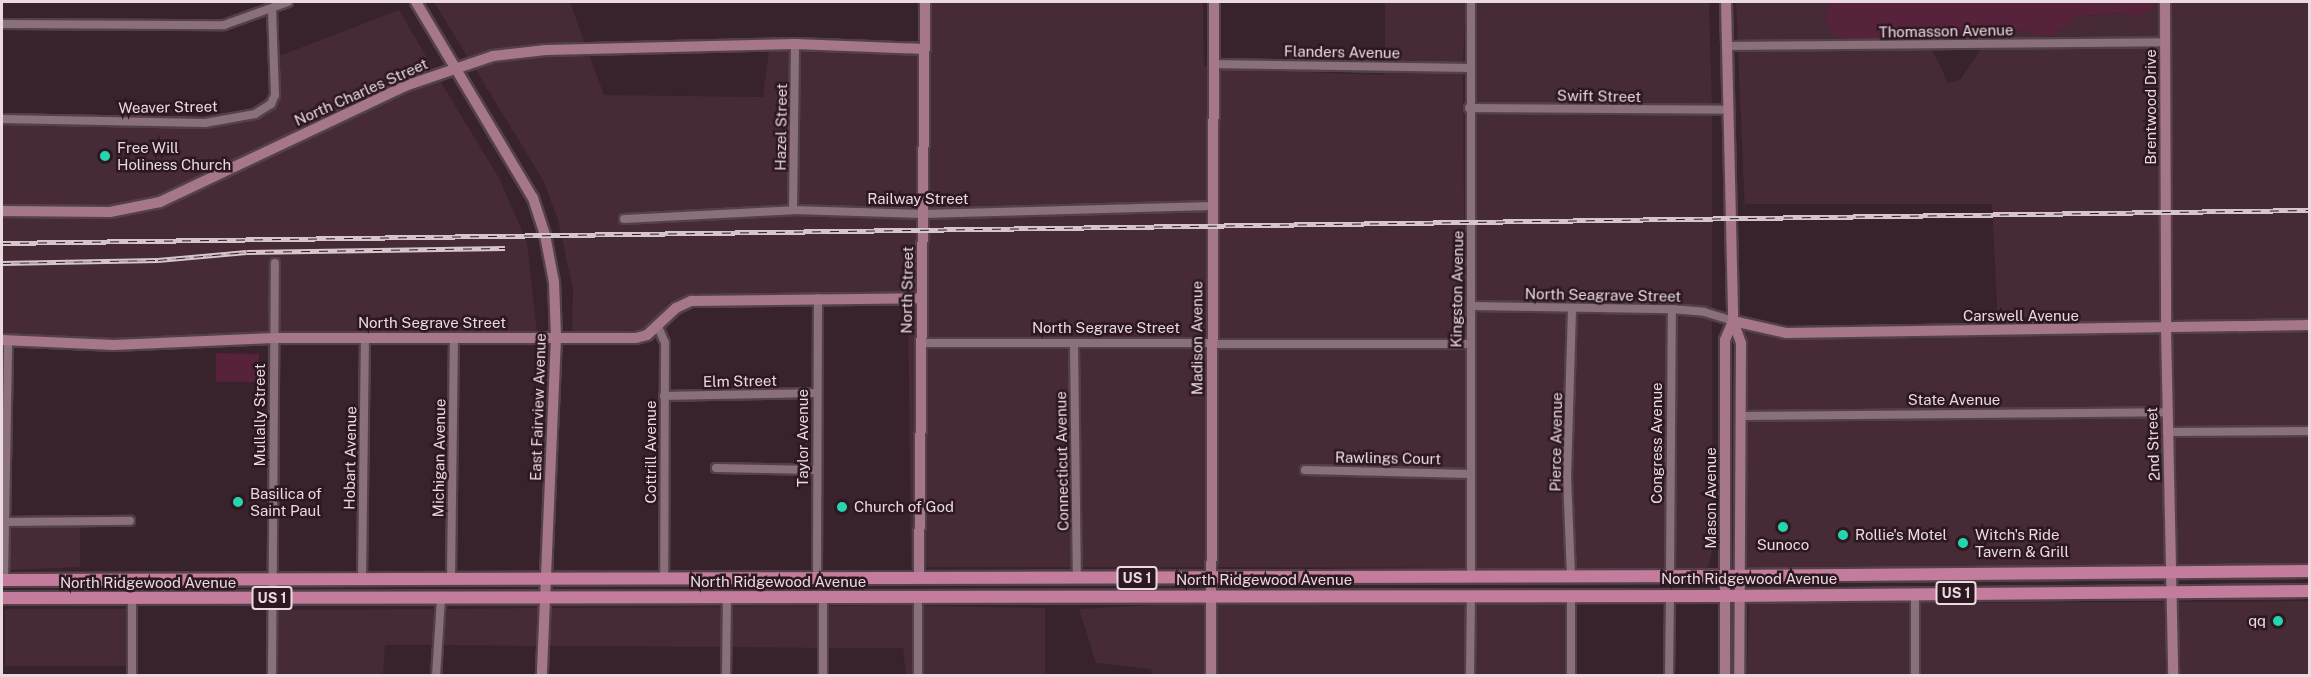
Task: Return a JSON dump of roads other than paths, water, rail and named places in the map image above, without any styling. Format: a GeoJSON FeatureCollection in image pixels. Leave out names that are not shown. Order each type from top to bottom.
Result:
{"type":"FeatureCollection","features":[{"type":"Feature","properties":{"kind":"main road","name":"North Ridgewood Avenue"},"geometry":{"type":"LineString","coordinates":[[3,580],[1740,576],[2310,571]]}},
{"type":"Feature","properties":{"kind":"main road"},"geometry":{"type":"LineString","coordinates":[[727,597],[748,579]]}},
{"type":"Feature","properties":{"kind":"main road","name":"North Ridgewood Avenue"},"geometry":{"type":"LineString","coordinates":[[2,598],[1738,596],[2310,591]]}},
{"type":"Feature","properties":{"kind":"street"},"geometry":{"type":"LineString","coordinates":[[2,24],[189,27],[224,25],[288,2]]}},
{"type":"Feature","properties":{"kind":"street","name":"East Fairview Avenue"},"geometry":{"type":"LineString","coordinates":[[416,2],[533,198],[554,282],[556,338],[547,578],[543,597],[542,675]]}},
{"type":"Feature","properties":{"kind":"street","name":"North Street"},"geometry":{"type":"LineString","coordinates":[[919,578],[925,2]]}},
{"type":"Feature","properties":{"kind":"street","name":"Madison Avenue"},"geometry":{"type":"LineString","coordinates":[[1211,675],[1215,2]]}},
{"type":"Feature","properties":{"kind":"street","name":"Kingston Avenue"},"geometry":{"type":"LineString","coordinates":[[1471,2],[1469,68],[1471,577]]}},
{"type":"Feature","properties":{"kind":"street","name":"Mason Avenue"},"geometry":{"type":"LineString","coordinates":[[1726,2],[1733,321],[1740,340],[1739,675]]}},
{"type":"Feature","properties":{"kind":"street","name":"Brentwood Drive"},"geometry":{"type":"LineString","coordinates":[[2165,2],[2166,212]]}},
{"type":"Feature","properties":{"kind":"street","name":"Weaver Street"},"geometry":{"type":"LineString","coordinates":[[2,119],[205,123],[255,114],[271,104],[275,95],[272,9]]}},
{"type":"Feature","properties":{"kind":"street","name":"Thomasson Avenue"},"geometry":{"type":"LineString","coordinates":[[1727,46],[2165,42]]}},
{"type":"Feature","properties":{"kind":"street","name":"North Charles Street"},"geometry":{"type":"LineString","coordinates":[[2,211],[110,212],[160,202],[405,86],[492,56],[546,50],[795,44],[924,49]]}},
{"type":"Feature","properties":{"kind":"street","name":"Hazel Street"},"geometry":{"type":"LineString","coordinates":[[793,210],[795,44]]}},
{"type":"Feature","properties":{"kind":"street","name":"Flanders Avenue"},"geometry":{"type":"LineString","coordinates":[[1214,64],[1469,68]]}},
{"type":"Feature","properties":{"kind":"street","name":"Swift Street"},"geometry":{"type":"LineString","coordinates":[[1469,108],[1728,110]]}},
{"type":"Feature","properties":{"kind":"street","name":"Railway Street"},"geometry":{"type":"LineString","coordinates":[[624,219],[793,210],[923,214],[1213,206]]}},
{"type":"Feature","properties":{"kind":"street","name":"2nd Street"},"geometry":{"type":"LineString","coordinates":[[2166,212],[2167,412],[2173,573],[2173,675]]}},
{"type":"Feature","properties":{"kind":"street","name":"Mullally Street"},"geometry":{"type":"LineString","coordinates":[[272,675],[274,263]]}},
{"type":"Feature","properties":{"kind":"street","name":"Taylor Avenue"},"geometry":{"type":"LineString","coordinates":[[817,579],[818,298]]}},
{"type":"Feature","properties":{"kind":"street","name":"North Segrave Street"},"geometry":{"type":"LineString","coordinates":[[5,340],[114,345],[274,338],[636,338],[658,327],[676,308],[691,301],[922,298]]}},
{"type":"Feature","properties":{"kind":"street","name":"North Seagrave Street"},"geometry":{"type":"LineString","coordinates":[[1471,306],[1672,309],[1704,312],[1733,321]]}},
{"type":"Feature","properties":{"kind":"street","name":"Pierce Avenue"},"geometry":{"type":"LineString","coordinates":[[1571,576],[1567,477],[1572,308]]}},
{"type":"Feature","properties":{"kind":"street","name":"Congress Avenue"},"geometry":{"type":"LineString","coordinates":[[1670,576],[1672,309]]}},
{"type":"Feature","properties":{"kind":"street","name":"Mason Avenue"},"geometry":{"type":"LineString","coordinates":[[1725,675],[1725,340],[1733,321]]}},
{"type":"Feature","properties":{"kind":"street","name":"Carswell Avenue"},"geometry":{"type":"LineString","coordinates":[[1733,321],[1786,333],[2310,326]]}},
{"type":"Feature","properties":{"kind":"street","name":"Cottrill Avenue"},"geometry":{"type":"LineString","coordinates":[[658,327],[665,343],[664,578]]}},
{"type":"Feature","properties":{"kind":"street","name":"Hobart Avenue"},"geometry":{"type":"LineString","coordinates":[[362,579],[364,338]]}},
{"type":"Feature","properties":{"kind":"street","name":"Michigan Avenue"},"geometry":{"type":"LineString","coordinates":[[451,579],[454,338]]}},
{"type":"Feature","properties":{"kind":"street"},"geometry":{"type":"LineString","coordinates":[[3,580],[5,340]]}},
{"type":"Feature","properties":{"kind":"street","name":"North Segrave Street"},"geometry":{"type":"LineString","coordinates":[[921,343],[1470,344]]}},
{"type":"Feature","properties":{"kind":"street","name":"Connecticut Avenue"},"geometry":{"type":"LineString","coordinates":[[1074,343],[1077,578]]}},
{"type":"Feature","properties":{"kind":"street","name":"Elm Street"},"geometry":{"type":"LineString","coordinates":[[664,396],[817,393]]}},
{"type":"Feature","properties":{"kind":"street","name":"State Avenue"},"geometry":{"type":"LineString","coordinates":[[1740,416],[2167,412]]}},
{"type":"Feature","properties":{"kind":"street"},"geometry":{"type":"LineString","coordinates":[[2168,432],[2310,430]]}},
{"type":"Feature","properties":{"kind":"street"},"geometry":{"type":"LineString","coordinates":[[716,468],[816,470]]}},
{"type":"Feature","properties":{"kind":"street","name":"Rawlings Court"},"geometry":{"type":"LineString","coordinates":[[1305,470],[1470,474]]}},
{"type":"Feature","properties":{"kind":"street"},"geometry":{"type":"LineString","coordinates":[[5,522],[130,521]]}},
{"type":"Feature","properties":{"kind":"street"},"geometry":{"type":"LineString","coordinates":[[1915,593],[1915,675]]}},
{"type":"Feature","properties":{"kind":"street"},"geometry":{"type":"LineString","coordinates":[[1470,675],[1471,595]]}},
{"type":"Feature","properties":{"kind":"street"},"geometry":{"type":"LineString","coordinates":[[1571,595],[1571,675]]}},
{"type":"Feature","properties":{"kind":"street"},"geometry":{"type":"LineString","coordinates":[[1669,675],[1670,595]]}},
{"type":"Feature","properties":{"kind":"street"},"geometry":{"type":"LineString","coordinates":[[918,596],[918,675]]}},
{"type":"Feature","properties":{"kind":"street"},"geometry":{"type":"LineString","coordinates":[[436,675],[441,597]]}},
{"type":"Feature","properties":{"kind":"street"},"geometry":{"type":"LineString","coordinates":[[726,675],[727,597]]}},
{"type":"Feature","properties":{"kind":"street"},"geometry":{"type":"LineString","coordinates":[[823,597],[823,675]]}},
{"type":"Feature","properties":{"kind":"street"},"geometry":{"type":"LineString","coordinates":[[132,598],[132,675]]}},
{"type":"Feature","properties":{"kind":"railway"},"geometry":{"type":"LineString","coordinates":[[2,243],[2310,210]]}},
{"type":"Feature","properties":{"kind":"railway"},"geometry":{"type":"LineString","coordinates":[[2,263],[158,260],[247,252],[505,248]]}},
{"type":"Feature","properties":{"kind":"place","name":"Free Will Holiness Church"},"geometry":{"type":"Point","coordinates":[105,156]}},
{"type":"Feature","properties":{"kind":"place","name":"Basilica of Saint Paul"},"geometry":{"type":"Point","coordinates":[238,502]}},
{"type":"Feature","properties":{"kind":"place","name":"Church of God"},"geometry":{"type":"Point","coordinates":[842,507]}},
{"type":"Feature","properties":{"kind":"place","name":"Sunoco"},"geometry":{"type":"Point","coordinates":[1783,527]}},
{"type":"Feature","properties":{"kind":"place","name":"Rollie's Motel"},"geometry":{"type":"Point","coordinates":[1843,535]}},
{"type":"Feature","properties":{"kind":"place","name":"Witch's Ride Tavern & Grill"},"geometry":{"type":"Point","coordinates":[1963,543]}},
{"type":"Feature","properties":{"kind":"place","name":"qq"},"geometry":{"type":"Point","coordinates":[2278,621]}}]}
